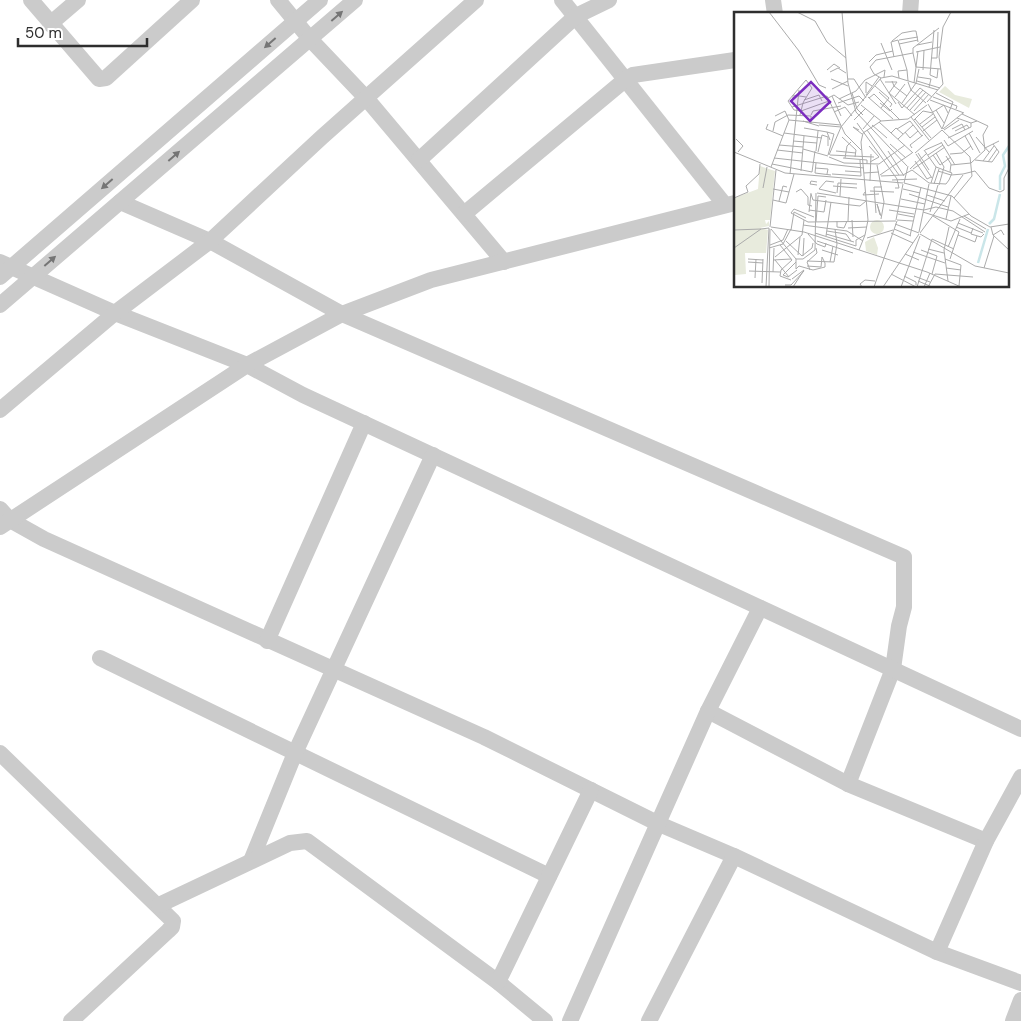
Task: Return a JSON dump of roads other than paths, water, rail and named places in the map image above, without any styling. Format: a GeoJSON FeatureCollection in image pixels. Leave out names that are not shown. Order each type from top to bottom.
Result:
{"type":"FeatureCollection","features":[{"type":"Feature","properties":{"kind":"street"},"geometry":{"type":"LineString","coordinates":[[31,0],[99,79],[106,78],[192,0]]}},
{"type":"Feature","properties":{"kind":"street"},"geometry":{"type":"LineString","coordinates":[[50,24],[78,0]]}},
{"type":"Feature","properties":{"kind":"street"},"geometry":{"type":"LineString","coordinates":[[278,0],[310,39],[366,98],[504,262]]}},
{"type":"Feature","properties":{"kind":"street"},"geometry":{"type":"LineString","coordinates":[[4,269],[320,0]]}},
{"type":"Feature","properties":{"kind":"street"},"geometry":{"type":"LineString","coordinates":[[0,304],[355,0]]}},
{"type":"Feature","properties":{"kind":"street"},"geometry":{"type":"LineString","coordinates":[[0,410],[115,313],[210,241],[476,0]]}},
{"type":"Feature","properties":{"kind":"street"},"geometry":{"type":"LineString","coordinates":[[3,519],[247,365],[342,314],[431,280],[730,204],[562,0]]}},
{"type":"Feature","properties":{"kind":"street"},"geometry":{"type":"LineString","coordinates":[[419,160],[576,16],[609,0]]}},
{"type":"Feature","properties":{"kind":"street"},"geometry":{"type":"LineString","coordinates":[[464,214],[633,75],[734,60]]}},
{"type":"Feature","properties":{"kind":"street"},"geometry":{"type":"LineString","coordinates":[[120,202],[210,241],[342,314],[904,557],[904,606],[898,626],[893,669],[848,784]]}},
{"type":"Feature","properties":{"kind":"street"},"geometry":{"type":"LineString","coordinates":[[4,269],[33,276],[115,313],[247,365],[303,395],[1021,729]]}},
{"type":"Feature","properties":{"kind":"street"},"geometry":{"type":"LineString","coordinates":[[267,641],[364,423]]}},
{"type":"Feature","properties":{"kind":"street"},"geometry":{"type":"LineString","coordinates":[[251,861],[296,753],[433,455]]}},
{"type":"Feature","properties":{"kind":"street"},"geometry":{"type":"LineString","coordinates":[[3,519],[334,672],[484,737],[659,824],[734,856],[937,952],[1021,983]]}},
{"type":"Feature","properties":{"kind":"street"},"geometry":{"type":"LineString","coordinates":[[570,1021],[708,711],[760,608]]}},
{"type":"Feature","properties":{"kind":"street"},"geometry":{"type":"LineString","coordinates":[[100,658],[549,876]]}},
{"type":"Feature","properties":{"kind":"street"},"geometry":{"type":"LineString","coordinates":[[708,711],[848,784],[986,841]]}},
{"type":"Feature","properties":{"kind":"street"},"geometry":{"type":"LineString","coordinates":[[0,752],[173,921],[172,927],[71,1021]]}},
{"type":"Feature","properties":{"kind":"street"},"geometry":{"type":"LineString","coordinates":[[937,952],[986,841],[1021,777]]}},
{"type":"Feature","properties":{"kind":"street"},"geometry":{"type":"LineString","coordinates":[[498,982],[591,790]]}},
{"type":"Feature","properties":{"kind":"street"},"geometry":{"type":"LineString","coordinates":[[158,905],[290,843],[307,841],[314,844],[498,982],[545,1021]]}},
{"type":"Feature","properties":{"kind":"street"},"geometry":{"type":"LineString","coordinates":[[650,1021],[734,856]]}},
{"type":"Feature","properties":{"kind":"street"},"geometry":{"type":"LineString","coordinates":[[1016,1019],[1021,1000]]}}]}
